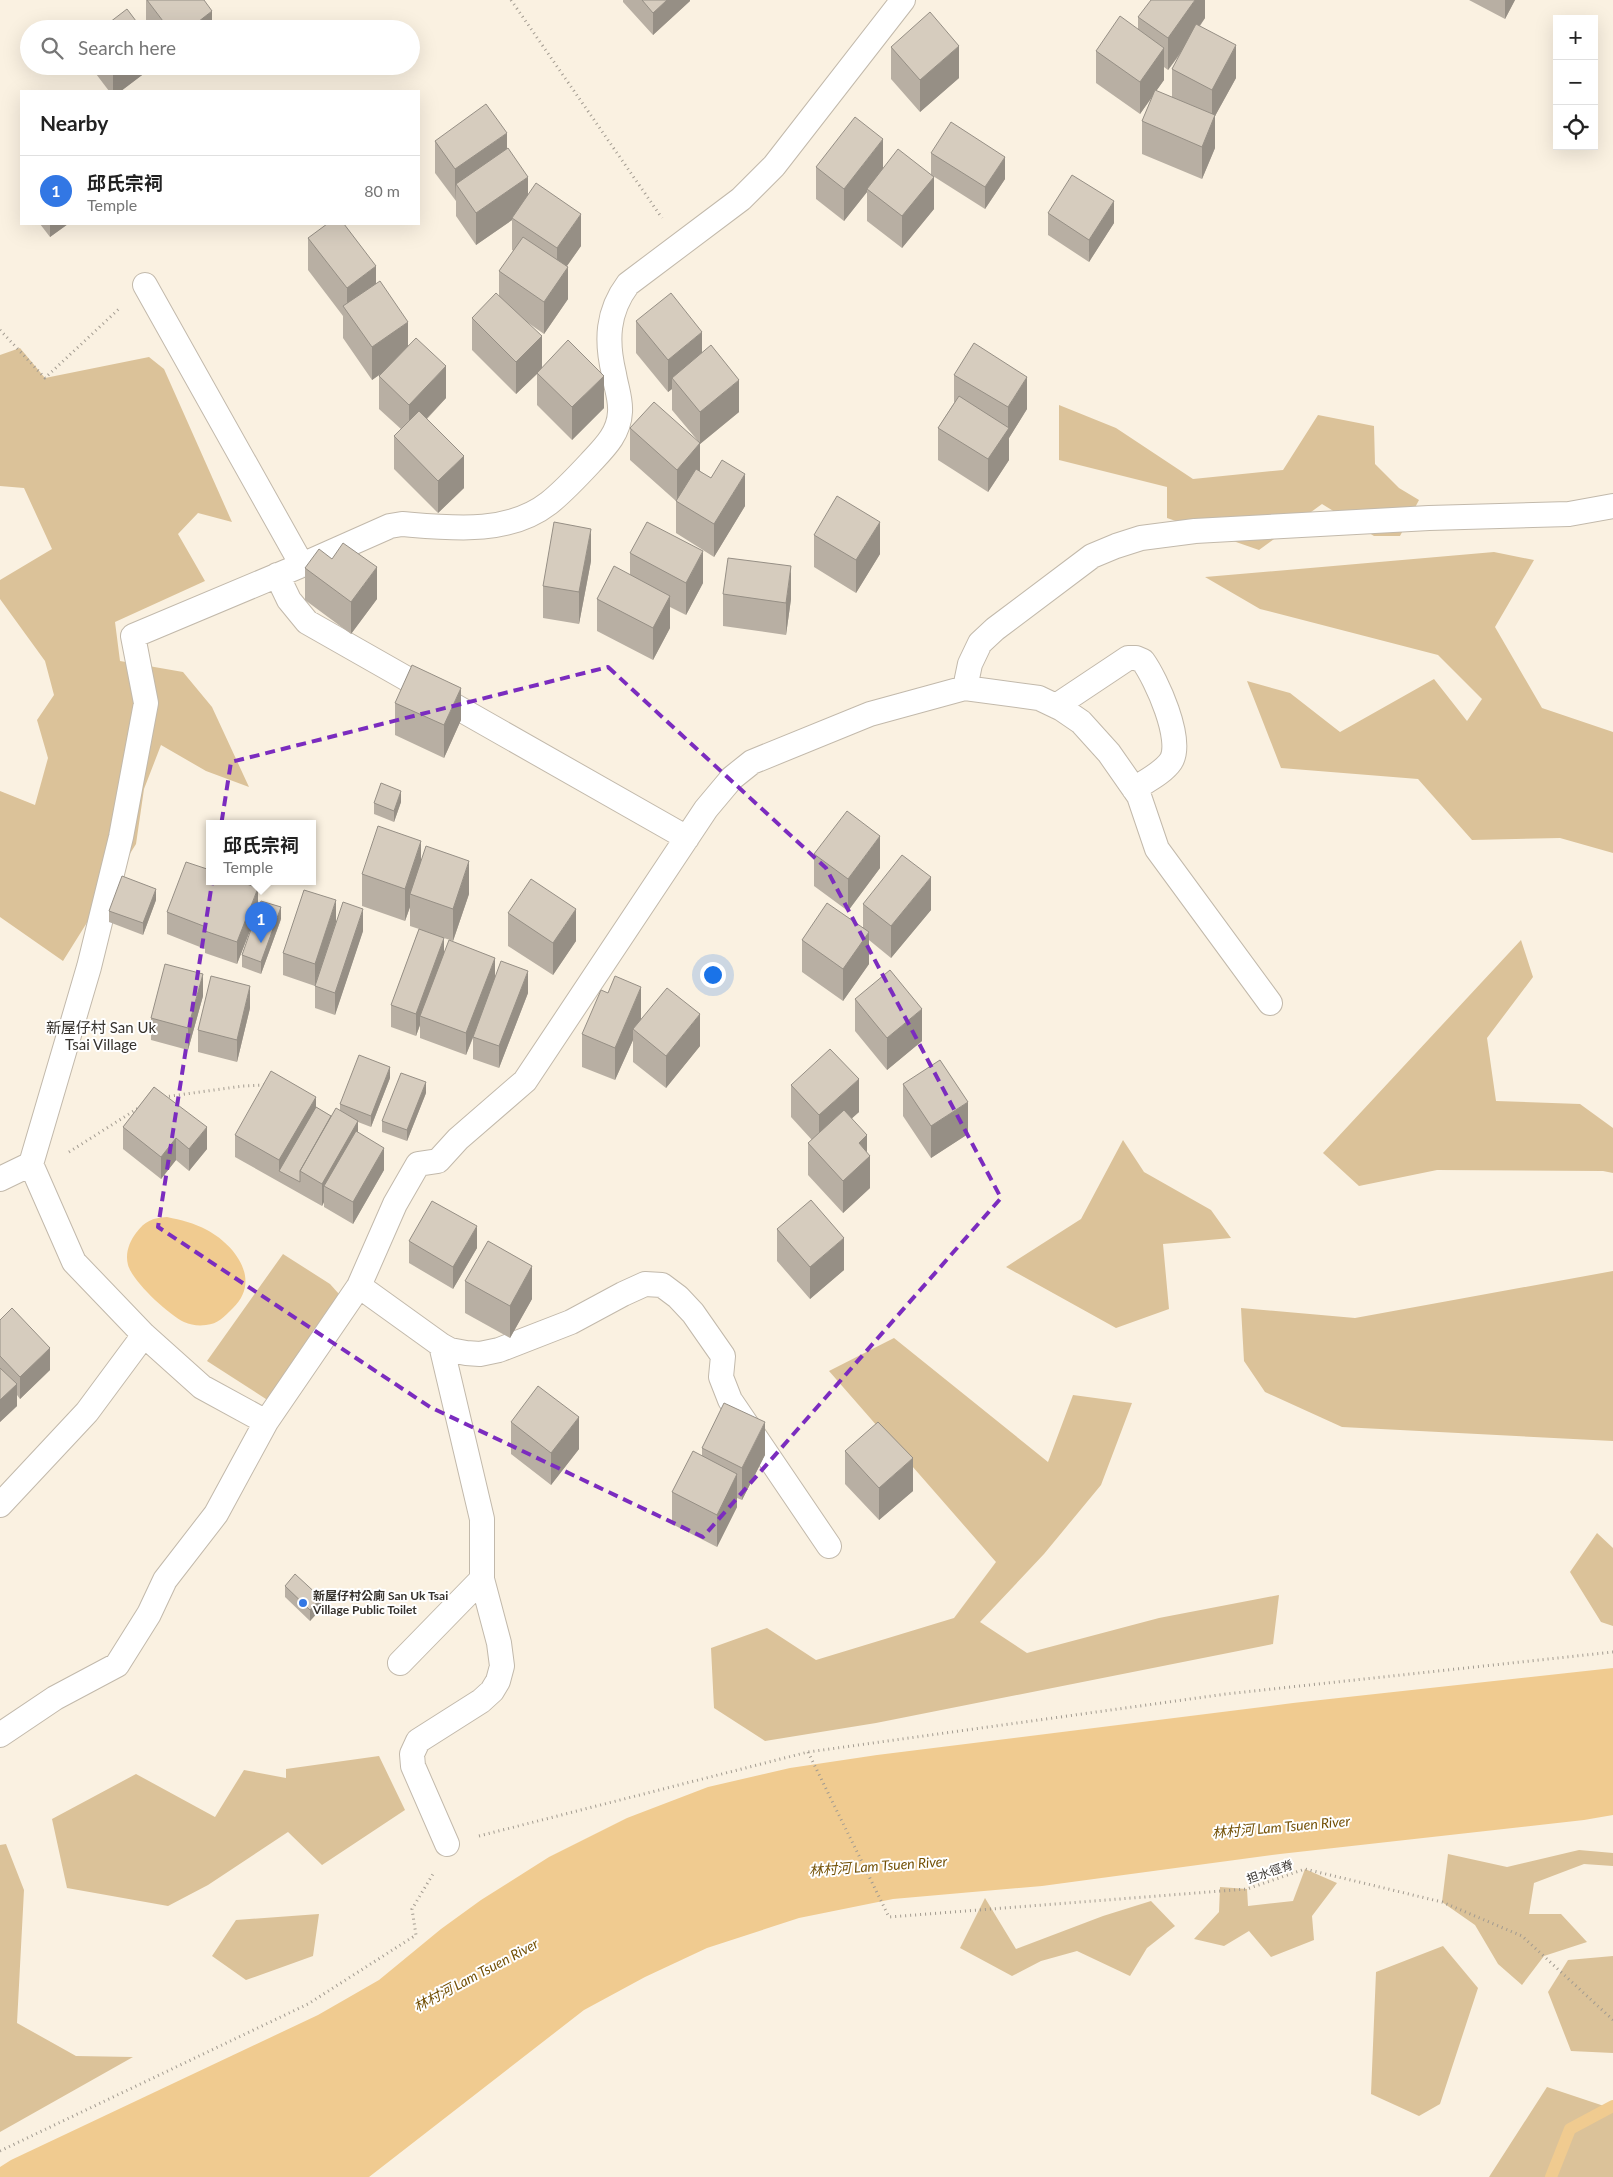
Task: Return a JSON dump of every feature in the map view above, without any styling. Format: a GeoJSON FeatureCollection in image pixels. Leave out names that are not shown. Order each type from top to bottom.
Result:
{"type":"FeatureCollection","features":[{"type":"Feature","properties":{"kind":"lane"},"geometry":{"type":"LineString","coordinates":[[266,1422],[202,1387],[144,1335],[74,1262],[31,1164],[89,966],[122,827],[146,703],[133,636],[390,526],[402,524],[485,528],[522,518],[548,504],[568,487],[610,441],[620,419],[619,398],[613,371],[609,330],[612,313],[619,296],[628,284],[757,184],[774,166],[903,0]]}},
{"type":"Feature","properties":{"kind":"lane"},"geometry":{"type":"LineString","coordinates":[[145,285],[302,565]]}},
{"type":"Feature","properties":{"kind":"lane"},"geometry":{"type":"LineString","coordinates":[[965,688],[970,664],[980,643],[995,629],[1092,556],[1133,541],[1195,531],[1429,518],[1569,514],[1613,506]]}},
{"type":"Feature","properties":{"kind":"lane"},"geometry":{"type":"LineString","coordinates":[[277,575],[289,600],[307,622],[687,838]]}},
{"type":"Feature","properties":{"kind":"lane"},"geometry":{"type":"LineString","coordinates":[[1056,706],[1128,658],[1144,661],[1171,720],[1175,746],[1172,758],[1166,768],[1134,790]]}},
{"type":"Feature","properties":{"kind":"lane"},"geometry":{"type":"LineString","coordinates":[[0,1735],[56,1698],[117,1665],[149,1614],[164,1580],[216,1514],[266,1422],[359,1286],[396,1204],[418,1164],[438,1161],[458,1139],[525,1081],[706,809],[732,778],[752,762],[870,714],[965,688],[1039,698],[1081,722],[1109,754],[1142,803],[1157,849],[1270,1003]]}},
{"type":"Feature","properties":{"kind":"lane"},"geometry":{"type":"LineString","coordinates":[[0,1179],[31,1164]]}},
{"type":"Feature","properties":{"kind":"lane"},"geometry":{"type":"LineString","coordinates":[[359,1286],[441,1345],[450,1350],[466,1353],[499,1350],[571,1322],[645,1284],[662,1285],[678,1296],[693,1312],[723,1356],[721,1377],[730,1400],[829,1546]]}},
{"type":"Feature","properties":{"kind":"lane"},"geometry":{"type":"LineString","coordinates":[[0,1505],[87,1412],[144,1335]]}},
{"type":"Feature","properties":{"kind":"lane"},"geometry":{"type":"LineString","coordinates":[[441,1345],[482,1519],[482,1579],[499,1643],[502,1666],[498,1681],[492,1691],[481,1701],[418,1741],[412,1754],[412,1766],[447,1844]]}},
{"type":"Feature","properties":{"kind":"lane"},"geometry":{"type":"LineString","coordinates":[[400,1663],[482,1579]]}},
{"type":"Feature","properties":{"kind":"path"},"geometry":{"type":"LineString","coordinates":[[511,0],[679,244]]}},
{"type":"Feature","properties":{"kind":"path"},"geometry":{"type":"LineString","coordinates":[[0,330],[45,378],[145,285]]}},
{"type":"Feature","properties":{"kind":"path"},"geometry":{"type":"LineString","coordinates":[[162,1097],[243,1086],[268,1086]]}},
{"type":"Feature","properties":{"kind":"path"},"geometry":{"type":"LineString","coordinates":[[31,1164],[51,1163],[146,1103]]}},
{"type":"Feature","properties":{"kind":"path"},"geometry":{"type":"LineString","coordinates":[[0,2151],[308,2004],[416,1935],[412,1909],[447,1844],[808,1752],[1226,1694],[1613,1652]]}},
{"type":"Feature","properties":{"kind":"path","name":"担水徑脊"},"geometry":{"type":"LineString","coordinates":[[808,1752],[889,1917],[1247,1889],[1305,1868],[1442,1902],[1522,1936],[1613,2020]]}},
{"type":"Feature","properties":{"kind":"highlighted area"},"geometry":{"type":"Polygon","coordinates":[[[608,667],[826,868],[1001,1198],[703,1537],[430,1407],[158,1227],[231,762],[608,667]]]}},
{"type":"Feature","properties":{"kind":"shaded area"},"geometry":{"type":"Polygon","coordinates":[[[20,348],[45,378],[149,357],[164,369],[232,522],[198,513],[178,534],[205,581],[115,622],[120,661],[183,672],[212,707],[249,787],[206,771],[161,745],[144,789],[136,844],[63,961],[0,917],[0,791],[35,805],[48,758],[37,720],[54,695],[45,661],[0,599],[0,580],[52,549],[24,488],[0,486],[0,355],[20,348]]]}},
{"type":"Feature","properties":{"kind":"shaded area"},"geometry":{"type":"Polygon","coordinates":[[[1059,405],[1116,428],[1193,479],[1283,470],[1318,415],[1374,426],[1375,464],[1399,488],[1419,500],[1400,536],[1374,536],[1322,504],[1259,550],[1167,518],[1167,487],[1059,460],[1059,405]]]}},
{"type":"Feature","properties":{"kind":"shaded area"},"geometry":{"type":"Polygon","coordinates":[[[1494,552],[1534,560],[1495,627],[1542,708],[1613,732],[1613,853],[1560,838],[1472,840],[1418,779],[1281,768],[1247,681],[1290,693],[1340,732],[1434,679],[1467,721],[1482,699],[1438,655],[1260,609],[1205,577],[1494,552]]]}},
{"type":"Feature","properties":{"kind":"shaded area"},"geometry":{"type":"Polygon","coordinates":[[[1521,940],[1533,977],[1487,1038],[1496,1101],[1580,1104],[1613,1128],[1613,1173],[1603,1171],[1437,1170],[1359,1186],[1323,1153],[1521,940]]]}},
{"type":"Feature","properties":{"kind":"shaded area"},"geometry":{"type":"Polygon","coordinates":[[[1123,1140],[1144,1172],[1211,1210],[1231,1238],[1163,1244],[1169,1309],[1116,1328],[1006,1267],[1081,1219],[1123,1140]]]}},
{"type":"Feature","properties":{"kind":"shaded area"},"geometry":{"type":"Polygon","coordinates":[[[283,1254],[330,1284],[339,1294],[269,1401],[207,1361],[283,1254]]]}},
{"type":"Feature","properties":{"kind":"shaded area"},"geometry":{"type":"Polygon","coordinates":[[[1613,1271],[1613,1441],[1342,1427],[1265,1392],[1244,1361],[1241,1308],[1355,1318],[1613,1271]]]}},
{"type":"Feature","properties":{"kind":"shaded area"},"geometry":{"type":"Polygon","coordinates":[[[894,1338],[1048,1462],[1073,1395],[1132,1403],[1101,1485],[1044,1554],[980,1622],[1027,1653],[1159,1618],[1279,1595],[1273,1644],[876,1723],[765,1741],[714,1708],[711,1648],[767,1628],[816,1660],[954,1618],[996,1562],[829,1371],[894,1338]]]}},
{"type":"Feature","properties":{"kind":"shaded area"},"geometry":{"type":"Polygon","coordinates":[[[1597,1533],[1613,1548],[1613,1626],[1601,1622],[1570,1572],[1597,1533]]]}},
{"type":"Feature","properties":{"kind":"shaded area"},"geometry":{"type":"Polygon","coordinates":[[[379,1756],[405,1810],[322,1865],[288,1832],[208,1885],[168,1906],[67,1888],[52,1819],[136,1774],[215,1817],[244,1770],[286,1778],[286,1769],[379,1756]]]}},
{"type":"Feature","properties":{"kind":"shaded area"},"geometry":{"type":"Polygon","coordinates":[[[6,1844],[24,1890],[17,2023],[76,2056],[133,2057],[0,2132],[0,1845],[6,1844]]]}},
{"type":"Feature","properties":{"kind":"shaded area"},"geometry":{"type":"Polygon","coordinates":[[[1579,1850],[1613,1853],[1613,1866],[1584,1864],[1534,1883],[1529,1914],[1561,1914],[1587,1942],[1544,1956],[1522,1985],[1498,1964],[1475,1925],[1442,1902],[1448,1854],[1507,1867],[1579,1850]]]}},
{"type":"Feature","properties":{"kind":"shaded area"},"geometry":{"type":"Polygon","coordinates":[[[1305,1869],[1337,1883],[1312,1916],[1314,1940],[1271,1957],[1249,1931],[1224,1946],[1194,1939],[1219,1912],[1220,1887],[1247,1889],[1248,1906],[1293,1901],[1305,1869]]]}},
{"type":"Feature","properties":{"kind":"shaded area"},"geometry":{"type":"Polygon","coordinates":[[[985,1898],[1016,1949],[1103,1916],[1151,1901],[1175,1926],[1147,1948],[1130,1976],[1077,1951],[1041,1961],[1012,1976],[960,1948],[985,1898]]]}},
{"type":"Feature","properties":{"kind":"shaded area"},"geometry":{"type":"Polygon","coordinates":[[[319,1914],[313,1956],[246,1980],[212,1956],[236,1920],[319,1914]]]}},
{"type":"Feature","properties":{"kind":"shaded area"},"geometry":{"type":"Polygon","coordinates":[[[1443,1946],[1478,1988],[1440,2104],[1419,2116],[1371,2094],[1376,1972],[1443,1946]]]}},
{"type":"Feature","properties":{"kind":"shaded area"},"geometry":{"type":"Polygon","coordinates":[[[1613,1956],[1613,2053],[1571,2051],[1548,1992],[1568,1960],[1613,1956]]]}},
{"type":"Feature","properties":{"kind":"shaded area"},"geometry":{"type":"Polygon","coordinates":[[[1547,2087],[1613,2109],[1613,2177],[1489,2177],[1547,2087]]]}},
{"type":"Feature","properties":{"kind":"water"},"geometry":{"type":"Polygon","coordinates":[[[167,1217],[197,1225],[207,1230],[227,1245],[241,1264],[245,1275],[245,1286],[241,1297],[221,1320],[203,1325],[184,1322],[161,1305],[131,1272],[127,1257],[131,1240],[139,1229],[149,1221],[167,1217]]]}},
{"type":"Feature","properties":{"kind":"water","name":"林村河 Lam Tsuen River"},"geometry":{"type":"Polygon","coordinates":[[[1613,1668],[1613,1815],[1584,1820],[1280,1854],[1042,1886],[893,1899],[799,1918],[707,1948],[645,1977],[584,2010],[369,2177],[0,2177],[0,2167],[11,2160],[318,2015],[379,1980],[441,1929],[481,1900],[549,1857],[627,1818],[708,1787],[790,1768],[877,1755],[1293,1703],[1613,1668]]]}},
{"type":"Feature","properties":{"kind":"building"},"geometry":{"type":"Polygon","coordinates":[[[147,0],[204,0],[212,11],[200,20],[162,20],[147,0]]]}},
{"type":"Feature","properties":{"kind":"building"},"geometry":{"type":"Polygon","coordinates":[[[642,0],[667,0],[653,13],[642,0]]]}},
{"type":"Feature","properties":{"kind":"building"},"geometry":{"type":"Polygon","coordinates":[[[1151,0],[1195,0],[1168,38],[1138,17],[1151,0]]]}},
{"type":"Feature","properties":{"kind":"building"},"geometry":{"type":"Polygon","coordinates":[[[127,9],[135,20],[113,20],[127,9]]]}},
{"type":"Feature","properties":{"kind":"building"},"geometry":{"type":"Polygon","coordinates":[[[930,12],[959,46],[920,80],[891,47],[930,12]]]}},
{"type":"Feature","properties":{"kind":"building"},"geometry":{"type":"Polygon","coordinates":[[[1120,16],[1164,48],[1140,82],[1096,51],[1120,16]]]}},
{"type":"Feature","properties":{"kind":"building"},"geometry":{"type":"Polygon","coordinates":[[[1196,24],[1236,45],[1212,90],[1172,69],[1196,24]]]}},
{"type":"Feature","properties":{"kind":"building"},"geometry":{"type":"Polygon","coordinates":[[[1155,90],[1215,115],[1202,147],[1142,121],[1155,90]]]}},
{"type":"Feature","properties":{"kind":"building"},"geometry":{"type":"Polygon","coordinates":[[[486,104],[507,133],[455,169],[435,141],[486,104]]]}},
{"type":"Feature","properties":{"kind":"building"},"geometry":{"type":"Polygon","coordinates":[[[855,117],[883,139],[844,189],[816,167],[855,117]]]}},
{"type":"Feature","properties":{"kind":"building"},"geometry":{"type":"Polygon","coordinates":[[[951,122],[1005,157],[985,187],[931,153],[951,122]]]}},
{"type":"Feature","properties":{"kind":"building"},"geometry":{"type":"Polygon","coordinates":[[[508,148],[528,177],[476,213],[456,184],[508,148]]]}},
{"type":"Feature","properties":{"kind":"building"},"geometry":{"type":"Polygon","coordinates":[[[898,149],[934,177],[902,216],[867,189],[898,149]]]}},
{"type":"Feature","properties":{"kind":"building"},"geometry":{"type":"Polygon","coordinates":[[[1072,175],[1114,201],[1089,240],[1048,213],[1072,175]]]}},
{"type":"Feature","properties":{"kind":"building"},"geometry":{"type":"Polygon","coordinates":[[[536,183],[581,214],[557,248],[512,218],[536,183]]]}},
{"type":"Feature","properties":{"kind":"building"},"geometry":{"type":"Polygon","coordinates":[[[326,225],[345,225],[376,266],[347,288],[308,238],[326,225]]]}},
{"type":"Feature","properties":{"kind":"building"},"geometry":{"type":"Polygon","coordinates":[[[523,237],[568,267],[544,302],[499,271],[523,237]]]}},
{"type":"Feature","properties":{"kind":"building"},"geometry":{"type":"Polygon","coordinates":[[[380,281],[408,322],[372,347],[343,306],[380,281]]]}},
{"type":"Feature","properties":{"kind":"building"},"geometry":{"type":"Polygon","coordinates":[[[496,293],[542,336],[516,362],[472,318],[496,293]]]}},
{"type":"Feature","properties":{"kind":"building"},"geometry":{"type":"Polygon","coordinates":[[[671,293],[702,332],[668,360],[636,321],[671,293]]]}},
{"type":"Feature","properties":{"kind":"building"},"geometry":{"type":"Polygon","coordinates":[[[416,338],[446,366],[409,405],[379,376],[416,338]]]}},
{"type":"Feature","properties":{"kind":"building"},"geometry":{"type":"Polygon","coordinates":[[[568,340],[604,376],[572,407],[537,373],[568,340]]]}},
{"type":"Feature","properties":{"kind":"building"},"geometry":{"type":"Polygon","coordinates":[[[974,343],[1027,377],[1008,407],[954,375],[974,343]]]}},
{"type":"Feature","properties":{"kind":"building"},"geometry":{"type":"Polygon","coordinates":[[[711,345],[739,380],[700,412],[672,378],[711,345]]]}},
{"type":"Feature","properties":{"kind":"building"},"geometry":{"type":"Polygon","coordinates":[[[959,396],[1009,428],[988,459],[938,428],[959,396]]]}},
{"type":"Feature","properties":{"kind":"building"},"geometry":{"type":"Polygon","coordinates":[[[654,402],[700,443],[677,470],[630,428],[654,402]]]}},
{"type":"Feature","properties":{"kind":"building"},"geometry":{"type":"Polygon","coordinates":[[[419,411],[464,456],[438,481],[394,436],[419,411]]]}},
{"type":"Feature","properties":{"kind":"building"},"geometry":{"type":"Polygon","coordinates":[[[722,460],[745,474],[714,524],[676,501],[696,469],[711,478],[722,460]]]}},
{"type":"Feature","properties":{"kind":"building"},"geometry":{"type":"Polygon","coordinates":[[[837,496],[880,522],[856,560],[814,535],[837,496]]]}},
{"type":"Feature","properties":{"kind":"building"},"geometry":{"type":"Polygon","coordinates":[[[554,522],[591,529],[579,592],[543,586],[554,522]]]}},
{"type":"Feature","properties":{"kind":"building"},"geometry":{"type":"Polygon","coordinates":[[[647,522],[703,551],[686,583],[630,553],[647,522]]]}},
{"type":"Feature","properties":{"kind":"building"},"geometry":{"type":"Polygon","coordinates":[[[343,543],[377,567],[351,602],[305,568],[319,549],[332,559],[343,543]]]}},
{"type":"Feature","properties":{"kind":"building"},"geometry":{"type":"Polygon","coordinates":[[[728,558],[791,566],[786,603],[723,594],[728,558]]]}},
{"type":"Feature","properties":{"kind":"building"},"geometry":{"type":"Polygon","coordinates":[[[614,566],[670,596],[653,628],[597,599],[614,566]]]}},
{"type":"Feature","properties":{"kind":"building"},"geometry":{"type":"Polygon","coordinates":[[[412,665],[461,688],[444,725],[395,703],[412,665]]]}},
{"type":"Feature","properties":{"kind":"building"},"geometry":{"type":"Polygon","coordinates":[[[381,783],[401,791],[394,811],[374,803],[381,783]]]}},
{"type":"Feature","properties":{"kind":"building"},"geometry":{"type":"Polygon","coordinates":[[[847,811],[880,836],[848,879],[814,854],[847,811]]]}},
{"type":"Feature","properties":{"kind":"building"},"geometry":{"type":"Polygon","coordinates":[[[378,826],[421,841],[405,889],[362,874],[378,826]]]}},
{"type":"Feature","properties":{"kind":"building"},"geometry":{"type":"Polygon","coordinates":[[[426,846],[469,861],[453,909],[410,894],[426,846]]]}},
{"type":"Feature","properties":{"kind":"building"},"geometry":{"type":"Polygon","coordinates":[[[902,855],[931,877],[891,926],[863,904],[902,855]]]}},
{"type":"Feature","properties":{"kind":"building"},"geometry":{"type":"Polygon","coordinates":[[[186,862],[206,869],[206,885],[250,885],[258,888],[237,942],[205,931],[206,927],[167,912],[186,862]]]}},
{"type":"Feature","properties":{"kind":"building"},"geometry":{"type":"Polygon","coordinates":[[[122,876],[156,889],[143,923],[109,911],[122,876]]]}},
{"type":"Feature","properties":{"kind":"building"},"geometry":{"type":"Polygon","coordinates":[[[531,879],[576,909],[553,943],[508,913],[531,879]]]}},
{"type":"Feature","properties":{"kind":"building"},"geometry":{"type":"Polygon","coordinates":[[[304,890],[336,900],[315,964],[283,953],[304,890]]]}},
{"type":"Feature","properties":{"kind":"building"},"geometry":{"type":"Polygon","coordinates":[[[261,901],[281,907],[261,962],[242,955],[261,901]]]}},
{"type":"Feature","properties":{"kind":"building"},"geometry":{"type":"Polygon","coordinates":[[[343,902],[363,909],[335,993],[315,986],[343,902]]]}},
{"type":"Feature","properties":{"kind":"building"},"geometry":{"type":"Polygon","coordinates":[[[827,903],[869,932],[843,969],[802,940],[827,903]]]}},
{"type":"Feature","properties":{"kind":"building"},"geometry":{"type":"Polygon","coordinates":[[[419,929],[444,938],[416,1014],[391,1005],[419,929]]]}},
{"type":"Feature","properties":{"kind":"building"},"geometry":{"type":"Polygon","coordinates":[[[449,940],[495,958],[466,1033],[420,1016],[449,940]]]}},
{"type":"Feature","properties":{"kind":"building"},"geometry":{"type":"Polygon","coordinates":[[[501,961],[528,971],[499,1046],[473,1037],[501,961]]]}},
{"type":"Feature","properties":{"kind":"building"},"geometry":{"type":"Polygon","coordinates":[[[165,964],[203,974],[188,1028],[151,1018],[165,964]]]}},
{"type":"Feature","properties":{"kind":"building"},"geometry":{"type":"Polygon","coordinates":[[[890,970],[922,1009],[887,1038],[855,999],[890,970]]]}},
{"type":"Feature","properties":{"kind":"building"},"geometry":{"type":"Polygon","coordinates":[[[211,976],[250,986],[237,1040],[198,1030],[211,976]]]}},
{"type":"Feature","properties":{"kind":"building"},"geometry":{"type":"Polygon","coordinates":[[[615,976],[641,987],[615,1048],[582,1034],[601,990],[608,993],[615,976]]]}},
{"type":"Feature","properties":{"kind":"building"},"geometry":{"type":"Polygon","coordinates":[[[667,988],[700,1014],[666,1056],[633,1029],[667,988]]]}},
{"type":"Feature","properties":{"kind":"building"},"geometry":{"type":"Polygon","coordinates":[[[830,1049],[859,1079],[819,1115],[791,1085],[830,1049]]]}},
{"type":"Feature","properties":{"kind":"building"},"geometry":{"type":"Polygon","coordinates":[[[359,1055],[390,1067],[371,1116],[340,1104],[359,1055]]]}},
{"type":"Feature","properties":{"kind":"building"},"geometry":{"type":"Polygon","coordinates":[[[940,1060],[968,1102],[931,1126],[903,1084],[940,1060]]]}},
{"type":"Feature","properties":{"kind":"building"},"geometry":{"type":"Polygon","coordinates":[[[271,1071],[316,1097],[279,1160],[235,1135],[271,1071]]]}},
{"type":"Feature","properties":{"kind":"building"},"geometry":{"type":"Polygon","coordinates":[[[401,1073],[426,1082],[407,1130],[382,1121],[401,1073]]]}},
{"type":"Feature","properties":{"kind":"building"},"geometry":{"type":"Polygon","coordinates":[[[154,1087],[207,1127],[189,1149],[176,1138],[161,1157],[123,1127],[154,1087]]]}},
{"type":"Feature","properties":{"kind":"building"},"geometry":{"type":"Polygon","coordinates":[[[316,1107],[331,1116],[300,1171],[300,1182],[279,1171],[316,1107]]]}},
{"type":"Feature","properties":{"kind":"building"},"geometry":{"type":"Polygon","coordinates":[[[336,1108],[358,1121],[322,1184],[300,1171],[336,1108]]]}},
{"type":"Feature","properties":{"kind":"building"},"geometry":{"type":"Polygon","coordinates":[[[844,1110],[867,1135],[859,1143],[870,1156],[843,1181],[808,1143],[844,1110]]]}},
{"type":"Feature","properties":{"kind":"building"},"geometry":{"type":"Polygon","coordinates":[[[356,1131],[384,1148],[353,1202],[324,1186],[356,1131]]]}},
{"type":"Feature","properties":{"kind":"building"},"geometry":{"type":"Polygon","coordinates":[[[811,1200],[844,1238],[810,1267],[777,1229],[811,1200]]]}},
{"type":"Feature","properties":{"kind":"building"},"geometry":{"type":"Polygon","coordinates":[[[432,1201],[477,1226],[453,1267],[409,1241],[432,1201]]]}},
{"type":"Feature","properties":{"kind":"building"},"geometry":{"type":"Polygon","coordinates":[[[488,1241],[532,1266],[510,1306],[465,1281],[488,1241]]]}},
{"type":"Feature","properties":{"kind":"building"},"geometry":{"type":"Polygon","coordinates":[[[12,1308],[50,1348],[20,1377],[0,1356],[0,1320],[12,1308]]]}},
{"type":"Feature","properties":{"kind":"building"},"geometry":{"type":"Polygon","coordinates":[[[0,1368],[17,1384],[0,1400],[0,1368]]]}},
{"type":"Feature","properties":{"kind":"building"},"geometry":{"type":"Polygon","coordinates":[[[538,1386],[579,1417],[551,1453],[511,1422],[538,1386]]]}},
{"type":"Feature","properties":{"kind":"building"},"geometry":{"type":"Polygon","coordinates":[[[724,1403],[765,1422],[742,1468],[702,1448],[724,1403]]]}},
{"type":"Feature","properties":{"kind":"building"},"geometry":{"type":"Polygon","coordinates":[[[878,1422],[913,1458],[879,1488],[845,1451],[878,1422]]]}},
{"type":"Feature","properties":{"kind":"building"},"geometry":{"type":"Polygon","coordinates":[[[693,1451],[737,1474],[717,1515],[672,1492],[693,1451]]]}},
{"type":"Feature","properties":{"kind":"building"},"geometry":{"type":"Polygon","coordinates":[[[295,1574],[321,1598],[310,1610],[285,1586],[295,1574]]]}},
{"type":"Feature","properties":{"kind":"waterway"},"geometry":{"type":"LineString","coordinates":[[1551,2177],[1570,2129],[1613,2106]]}},
{"type":"Feature","properties":{"kind":"place","name":"邱氏宗祠"},"geometry":{"type":"Point","coordinates":[261,943]}},
{"type":"Feature","properties":{"kind":"place","name":"新屋仔村公廁 San Uk Tsai Village Public Toilet"},"geometry":{"type":"Point","coordinates":[303,1603]}},
{"type":"Feature","properties":{"kind":"district","name":"新屋仔村 San Uk Tsai Village"},"geometry":{"type":"Point","coordinates":[101,1036]}}]}
